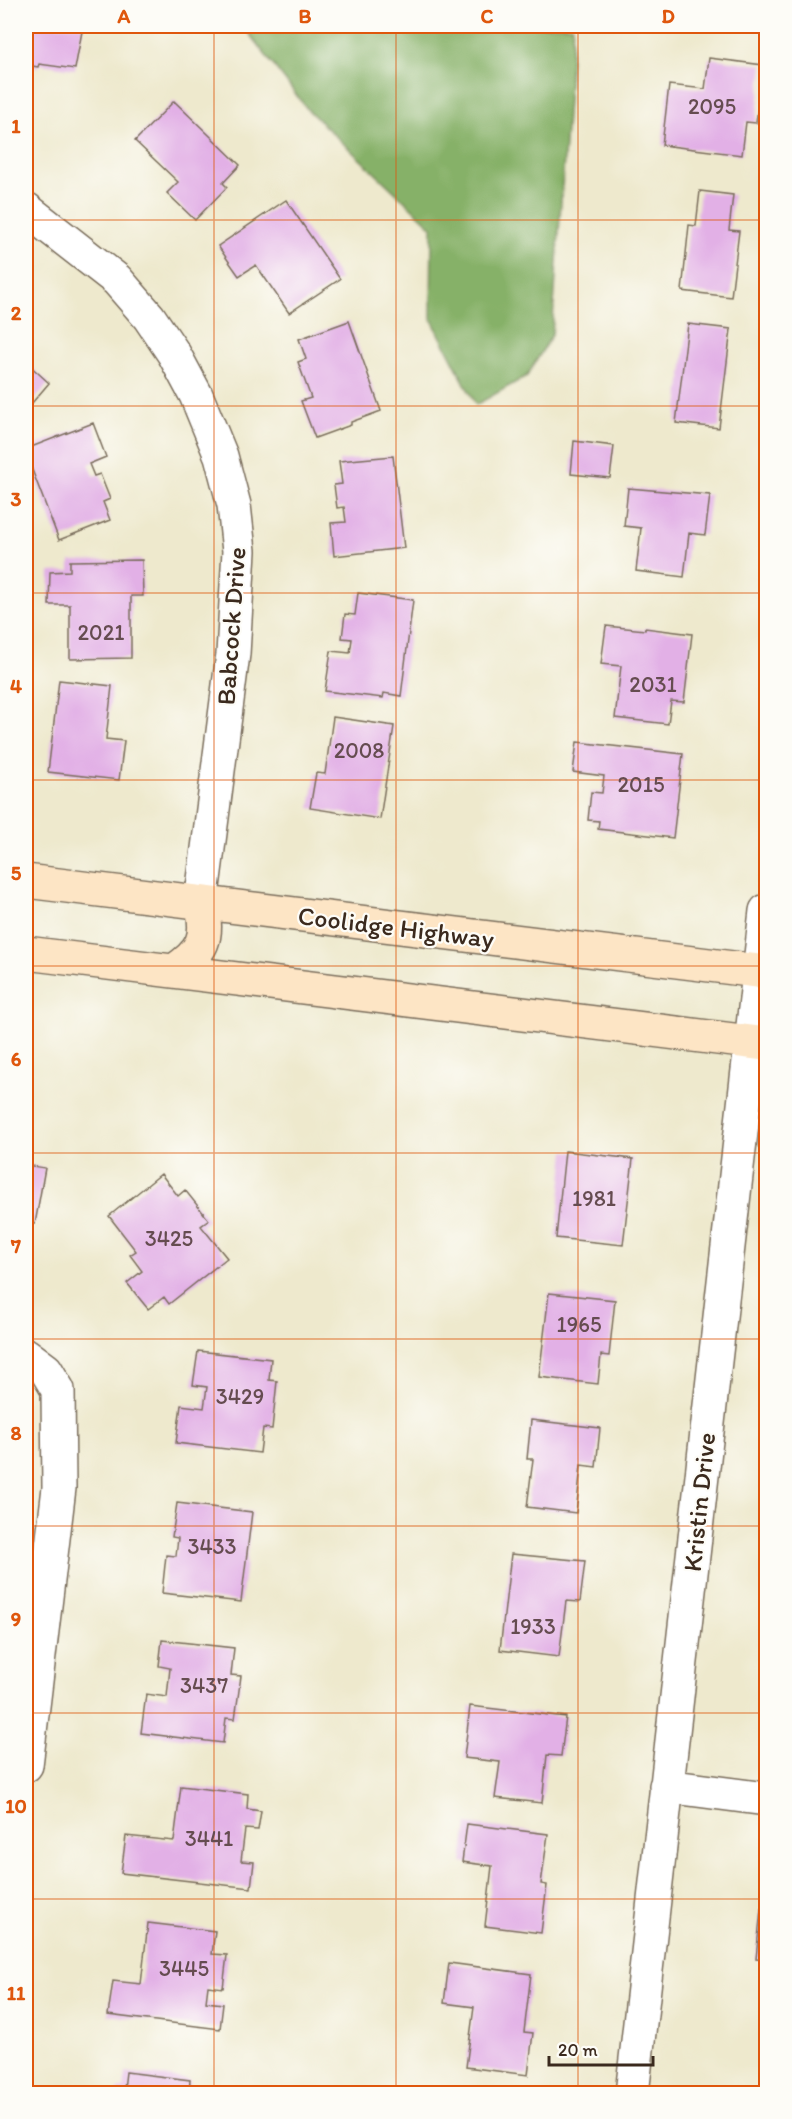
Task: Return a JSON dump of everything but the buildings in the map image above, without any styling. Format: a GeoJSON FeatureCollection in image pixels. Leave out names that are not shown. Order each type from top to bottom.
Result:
{"type":"FeatureCollection","features":[{"type":"Feature","properties":{"kind":"main road","name":"Coolidge Highway"},"geometry":{"type":"LineString","coordinates":[[26,881],[763,972]]}},
{"type":"Feature","properties":{"kind":"main road"},"geometry":{"type":"LineString","coordinates":[[174,970],[190,960],[201,947],[205,932],[201,903]]}},
{"type":"Feature","properties":{"kind":"main road"},"geometry":{"type":"LineString","coordinates":[[26,953],[759,1043]]}},
{"type":"Feature","properties":{"kind":"street","name":"Babcock Drive"},"geometry":{"type":"LineString","coordinates":[[26,209],[117,280],[149,317],[174,354],[196,395],[220,456],[234,505],[240,551],[233,654],[201,903]]}},
{"type":"Feature","properties":{"kind":"street","name":"Kristin Drive"},"geometry":{"type":"LineString","coordinates":[[632,2094],[745,1094],[759,1043],[766,911]]}},
{"type":"Feature","properties":{"kind":"street"},"geometry":{"type":"LineString","coordinates":[[26,1354],[46,1370],[58,1390],[59,1488],[26,1765]]}},
{"type":"Feature","properties":{"kind":"street"},"geometry":{"type":"LineString","coordinates":[[666,1786],[766,1799]]}},
{"type":"Feature","properties":{"kind":"green space"},"geometry":{"type":"Polygon","coordinates":[[[243,26],[573,26],[552,335],[527,376],[476,405],[431,318],[432,227],[308,110],[243,26]]]}}]}
